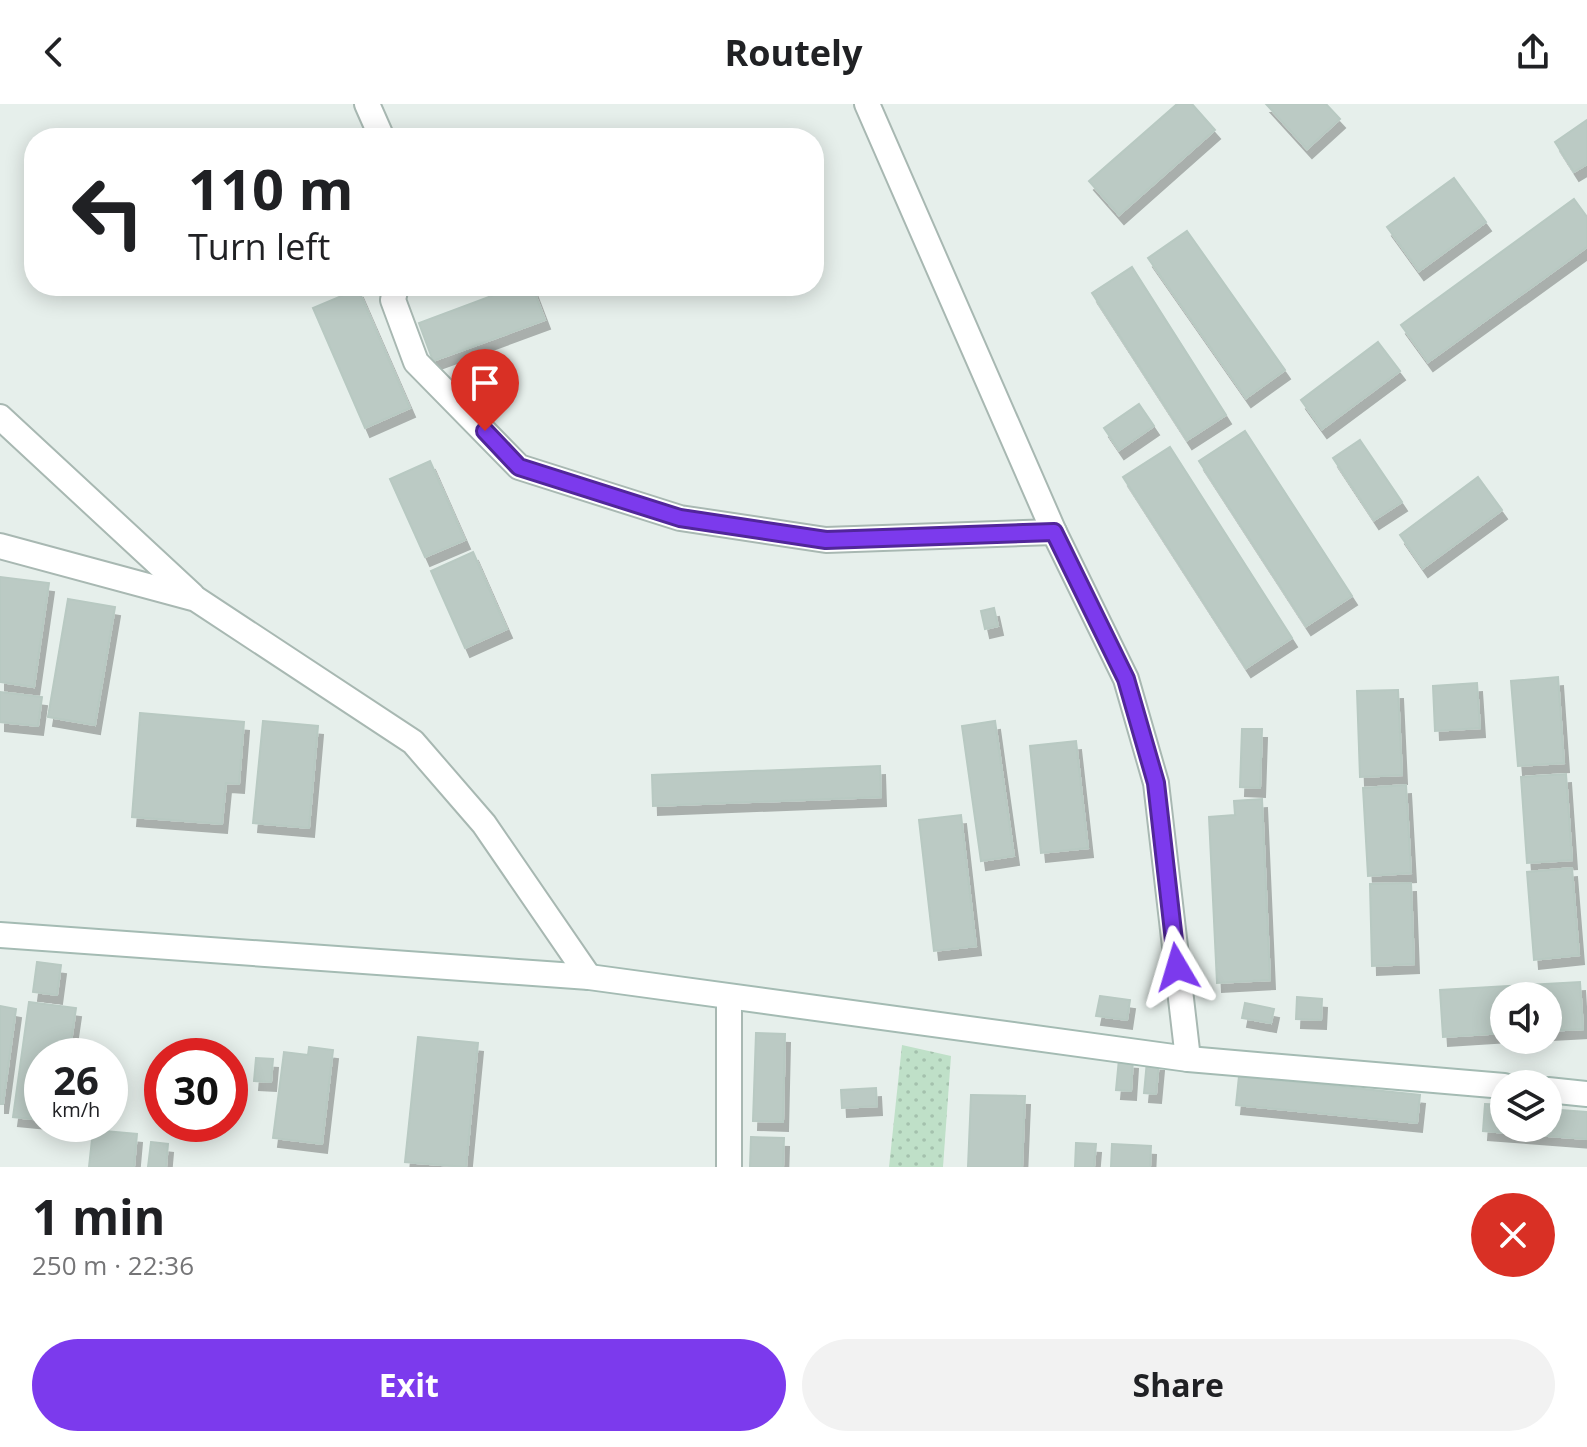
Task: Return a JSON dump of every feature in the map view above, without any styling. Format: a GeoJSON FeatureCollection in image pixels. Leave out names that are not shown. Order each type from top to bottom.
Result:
{"type":"FeatureCollection","features":[{"type":"Feature","properties":{"kind":"street"},"geometry":{"type":"LineString","coordinates":[[367,104],[378,128]]}},
{"type":"Feature","properties":{"kind":"street"},"geometry":{"type":"LineString","coordinates":[[867,104],[1054,532],[1126,679],[1156,783],[1188,1059]]}},
{"type":"Feature","properties":{"kind":"street"},"geometry":{"type":"LineString","coordinates":[[394,296],[416,362],[519,467],[680,518],[826,540],[1054,532]]}},
{"type":"Feature","properties":{"kind":"street"},"geometry":{"type":"LineString","coordinates":[[0,417],[196,599],[413,742],[484,824],[589,977]]}},
{"type":"Feature","properties":{"kind":"street"},"geometry":{"type":"LineString","coordinates":[[0,546],[196,599]]}},
{"type":"Feature","properties":{"kind":"street"},"geometry":{"type":"LineString","coordinates":[[0,935],[589,977],[1188,1059],[1490,1085]]}},
{"type":"Feature","properties":{"kind":"street"},"geometry":{"type":"LineString","coordinates":[[729,998],[729,1167]]}},
{"type":"Feature","properties":{"kind":"street"},"geometry":{"type":"LineString","coordinates":[[1562,1091],[1587,1094]]}},
{"type":"Feature","properties":{"kind":"green space"},"geometry":{"type":"Polygon","coordinates":[[[902,1045],[951,1056],[943,1167],[889,1167],[902,1045]]]}},
{"type":"Feature","properties":{"kind":"building"},"geometry":{"type":"Polygon","coordinates":[[[1177,104],[1192,104],[1215,130],[1119,215],[1089,181],[1177,104]]]}},
{"type":"Feature","properties":{"kind":"building"},"geometry":{"type":"Polygon","coordinates":[[[1266,104],[1326,104],[1340,119],[1307,149],[1266,104]]]}},
{"type":"Feature","properties":{"kind":"building"},"geometry":{"type":"Polygon","coordinates":[[[1587,120],[1587,164],[1574,172],[1555,142],[1587,120]]]}},
{"type":"Feature","properties":{"kind":"building"},"geometry":{"type":"Polygon","coordinates":[[[1454,178],[1486,222],[1419,271],[1387,227],[1454,178]]]}},
{"type":"Feature","properties":{"kind":"building"},"geometry":{"type":"Polygon","coordinates":[[[1574,199],[1587,217],[1587,247],[1428,362],[1401,325],[1574,199]]]}},
{"type":"Feature","properties":{"kind":"building"},"geometry":{"type":"Polygon","coordinates":[[[1187,231],[1285,370],[1246,398],[1148,258],[1187,231]]]}},
{"type":"Feature","properties":{"kind":"building"},"geometry":{"type":"Polygon","coordinates":[[[1132,267],[1226,415],[1187,440],[1092,293],[1132,267]]]}},
{"type":"Feature","properties":{"kind":"building"},"geometry":{"type":"Polygon","coordinates":[[[341,296],[361,296],[410,408],[365,428],[313,308],[341,296]]]}},
{"type":"Feature","properties":{"kind":"building"},"geometry":{"type":"Polygon","coordinates":[[[491,296],[536,296],[545,320],[433,361],[419,323],[491,296]]]}},
{"type":"Feature","properties":{"kind":"building"},"geometry":{"type":"Polygon","coordinates":[[[1378,342],[1400,371],[1322,429],[1301,400],[1378,342]]]}},
{"type":"Feature","properties":{"kind":"building"},"geometry":{"type":"Polygon","coordinates":[[[1139,404],[1154,426],[1119,450],[1104,428],[1139,404]]]}},
{"type":"Feature","properties":{"kind":"building"},"geometry":{"type":"Polygon","coordinates":[[[1245,431],[1352,596],[1306,626],[1199,461],[1245,431]]]}},
{"type":"Feature","properties":{"kind":"building"},"geometry":{"type":"Polygon","coordinates":[[[1360,440],[1402,502],[1374,520],[1333,458],[1360,440]]]}},
{"type":"Feature","properties":{"kind":"building"},"geometry":{"type":"Polygon","coordinates":[[[1170,447],[1292,638],[1246,668],[1123,477],[1170,447]]]}},
{"type":"Feature","properties":{"kind":"building"},"geometry":{"type":"Polygon","coordinates":[[[430,461],[465,540],[425,557],[390,479],[430,461]]]}},
{"type":"Feature","properties":{"kind":"building"},"geometry":{"type":"Polygon","coordinates":[[[1478,477],[1502,510],[1423,568],[1400,535],[1478,477]]]}},
{"type":"Feature","properties":{"kind":"building"},"geometry":{"type":"Polygon","coordinates":[[[473,552],[507,629],[465,648],[431,571],[473,552]]]}},
{"type":"Feature","properties":{"kind":"building"},"geometry":{"type":"Polygon","coordinates":[[[0,577],[49,583],[34,687],[0,682],[0,577]]]}},
{"type":"Feature","properties":{"kind":"building"},"geometry":{"type":"Polygon","coordinates":[[[68,599],[115,607],[95,725],[48,717],[68,599]]]}},
{"type":"Feature","properties":{"kind":"building"},"geometry":{"type":"Polygon","coordinates":[[[994,608],[998,626],[985,629],[981,611],[994,608]]]}},
{"type":"Feature","properties":{"kind":"building"},"geometry":{"type":"Polygon","coordinates":[[[1558,677],[1564,763],[1518,766],[1511,681],[1558,677]]]}},
{"type":"Feature","properties":{"kind":"building"},"geometry":{"type":"Polygon","coordinates":[[[1477,683],[1480,728],[1435,731],[1433,686],[1477,683]]]}},
{"type":"Feature","properties":{"kind":"building"},"geometry":{"type":"Polygon","coordinates":[[[1398,690],[1402,775],[1360,777],[1357,691],[1398,690]]]}},
{"type":"Feature","properties":{"kind":"building"},"geometry":{"type":"Polygon","coordinates":[[[0,692],[42,697],[38,726],[0,722],[0,692]]]}},
{"type":"Feature","properties":{"kind":"building"},"geometry":{"type":"Polygon","coordinates":[[[140,713],[244,722],[239,784],[226,783],[222,824],[132,817],[140,713]]]}},
{"type":"Feature","properties":{"kind":"building"},"geometry":{"type":"Polygon","coordinates":[[[263,721],[318,726],[309,828],[253,823],[263,721]]]}},
{"type":"Feature","properties":{"kind":"building"},"geometry":{"type":"Polygon","coordinates":[[[995,721],[1014,856],[981,861],[962,726],[995,721]]]}},
{"type":"Feature","properties":{"kind":"building"},"geometry":{"type":"Polygon","coordinates":[[[1242,729],[1262,729],[1260,788],[1240,787],[1242,729]]]}},
{"type":"Feature","properties":{"kind":"building"},"geometry":{"type":"Polygon","coordinates":[[[1076,741],[1088,848],[1041,853],[1030,746],[1076,741]]]}},
{"type":"Feature","properties":{"kind":"building"},"geometry":{"type":"Polygon","coordinates":[[[880,766],[881,797],[653,806],[652,775],[880,766]]]}},
{"type":"Feature","properties":{"kind":"building"},"geometry":{"type":"Polygon","coordinates":[[[1566,774],[1572,860],[1527,863],[1521,777],[1566,774]]]}},
{"type":"Feature","properties":{"kind":"building"},"geometry":{"type":"Polygon","coordinates":[[[1406,785],[1411,873],[1368,876],[1363,788],[1406,785]]]}},
{"type":"Feature","properties":{"kind":"building"},"geometry":{"type":"Polygon","coordinates":[[[1262,799],[1270,980],[1217,983],[1209,817],[1235,815],[1234,801],[1262,799]]]}},
{"type":"Feature","properties":{"kind":"building"},"geometry":{"type":"Polygon","coordinates":[[[961,815],[976,946],[934,951],[919,820],[961,815]]]}},
{"type":"Feature","properties":{"kind":"building"},"geometry":{"type":"Polygon","coordinates":[[[1572,868],[1579,955],[1534,960],[1527,872],[1572,868]]]}},
{"type":"Feature","properties":{"kind":"building"},"geometry":{"type":"Polygon","coordinates":[[[1411,883],[1414,964],[1372,966],[1370,884],[1411,883]]]}},
{"type":"Feature","properties":{"kind":"building"},"geometry":{"type":"Polygon","coordinates":[[[37,962],[61,965],[57,995],[33,992],[37,962]]]}},
{"type":"Feature","properties":{"kind":"building"},"geometry":{"type":"Polygon","coordinates":[[[1580,982],[1583,1029],[1562,1030],[1562,983],[1580,982]]]}},
{"type":"Feature","properties":{"kind":"building"},"geometry":{"type":"Polygon","coordinates":[[[1490,987],[1490,1034],[1443,1037],[1440,990],[1490,987]]]}},
{"type":"Feature","properties":{"kind":"building"},"geometry":{"type":"Polygon","coordinates":[[[1100,996],[1130,1000],[1127,1020],[1096,1016],[1100,996]]]}},
{"type":"Feature","properties":{"kind":"building"},"geometry":{"type":"Polygon","coordinates":[[[1297,997],[1322,999],[1321,1020],[1296,1019],[1297,997]]]}},
{"type":"Feature","properties":{"kind":"building"},"geometry":{"type":"Polygon","coordinates":[[[29,1002],[76,1008],[72,1038],[24,1038],[24,1118],[13,1117],[29,1002]]]}},
{"type":"Feature","properties":{"kind":"building"},"geometry":{"type":"Polygon","coordinates":[[[1245,1003],[1274,1009],[1271,1023],[1242,1018],[1245,1003]]]}},
{"type":"Feature","properties":{"kind":"building"},"geometry":{"type":"Polygon","coordinates":[[[0,1006],[16,1009],[3,1104],[0,1104],[0,1006]]]}},
{"type":"Feature","properties":{"kind":"building"},"geometry":{"type":"Polygon","coordinates":[[[756,1033],[785,1034],[783,1122],[753,1121],[756,1033]]]}},
{"type":"Feature","properties":{"kind":"building"},"geometry":{"type":"Polygon","coordinates":[[[418,1037],[478,1043],[466,1167],[405,1162],[418,1037]]]}},
{"type":"Feature","properties":{"kind":"building"},"geometry":{"type":"Polygon","coordinates":[[[309,1047],[333,1050],[322,1144],[273,1138],[284,1052],[308,1055],[309,1047]]]}},
{"type":"Feature","properties":{"kind":"building"},"geometry":{"type":"Polygon","coordinates":[[[256,1058],[273,1059],[271,1082],[254,1081],[256,1058]]]}},
{"type":"Feature","properties":{"kind":"building"},"geometry":{"type":"Polygon","coordinates":[[[1119,1059],[1133,1060],[1131,1091],[1116,1090],[1119,1059]]]}},
{"type":"Feature","properties":{"kind":"building"},"geometry":{"type":"Polygon","coordinates":[[[1147,1061],[1159,1062],[1156,1094],[1144,1093],[1147,1061]]]}},
{"type":"Feature","properties":{"kind":"building"},"geometry":{"type":"Polygon","coordinates":[[[1239,1076],[1420,1095],[1417,1123],[1236,1105],[1239,1076]]]}},
{"type":"Feature","properties":{"kind":"building"},"geometry":{"type":"Polygon","coordinates":[[[876,1088],[877,1106],[842,1108],[841,1090],[876,1088]]]}},
{"type":"Feature","properties":{"kind":"building"},"geometry":{"type":"Polygon","coordinates":[[[971,1095],[1025,1096],[1022,1167],[968,1167],[971,1095]]]}},
{"type":"Feature","properties":{"kind":"building"},"geometry":{"type":"Polygon","coordinates":[[[1485,1104],[1490,1104],[1490,1132],[1483,1131],[1485,1104]]]}},
{"type":"Feature","properties":{"kind":"building"},"geometry":{"type":"Polygon","coordinates":[[[1562,1110],[1587,1112],[1587,1139],[1562,1137],[1562,1110]]]}},
{"type":"Feature","properties":{"kind":"building"},"geometry":{"type":"Polygon","coordinates":[[[128,1133],[137,1134],[134,1167],[89,1167],[92,1142],[128,1142],[128,1133]]]}},
{"type":"Feature","properties":{"kind":"building"},"geometry":{"type":"Polygon","coordinates":[[[751,1137],[784,1138],[783,1167],[750,1167],[751,1137]]]}},
{"type":"Feature","properties":{"kind":"building"},"geometry":{"type":"Polygon","coordinates":[[[151,1142],[168,1144],[166,1167],[148,1167],[151,1142]]]}},
{"type":"Feature","properties":{"kind":"building"},"geometry":{"type":"Polygon","coordinates":[[[1076,1143],[1096,1144],[1094,1167],[1075,1167],[1076,1143]]]}},
{"type":"Feature","properties":{"kind":"building"},"geometry":{"type":"Polygon","coordinates":[[[1112,1144],[1151,1146],[1150,1167],[1111,1167],[1112,1144]]]}},
{"type":"Feature","properties":{"kind":"route"},"geometry":{"type":"LineString","coordinates":[[485,431],[519,467],[680,518],[826,540],[1054,532],[1126,679],[1156,783],[1177,967]]}}]}
